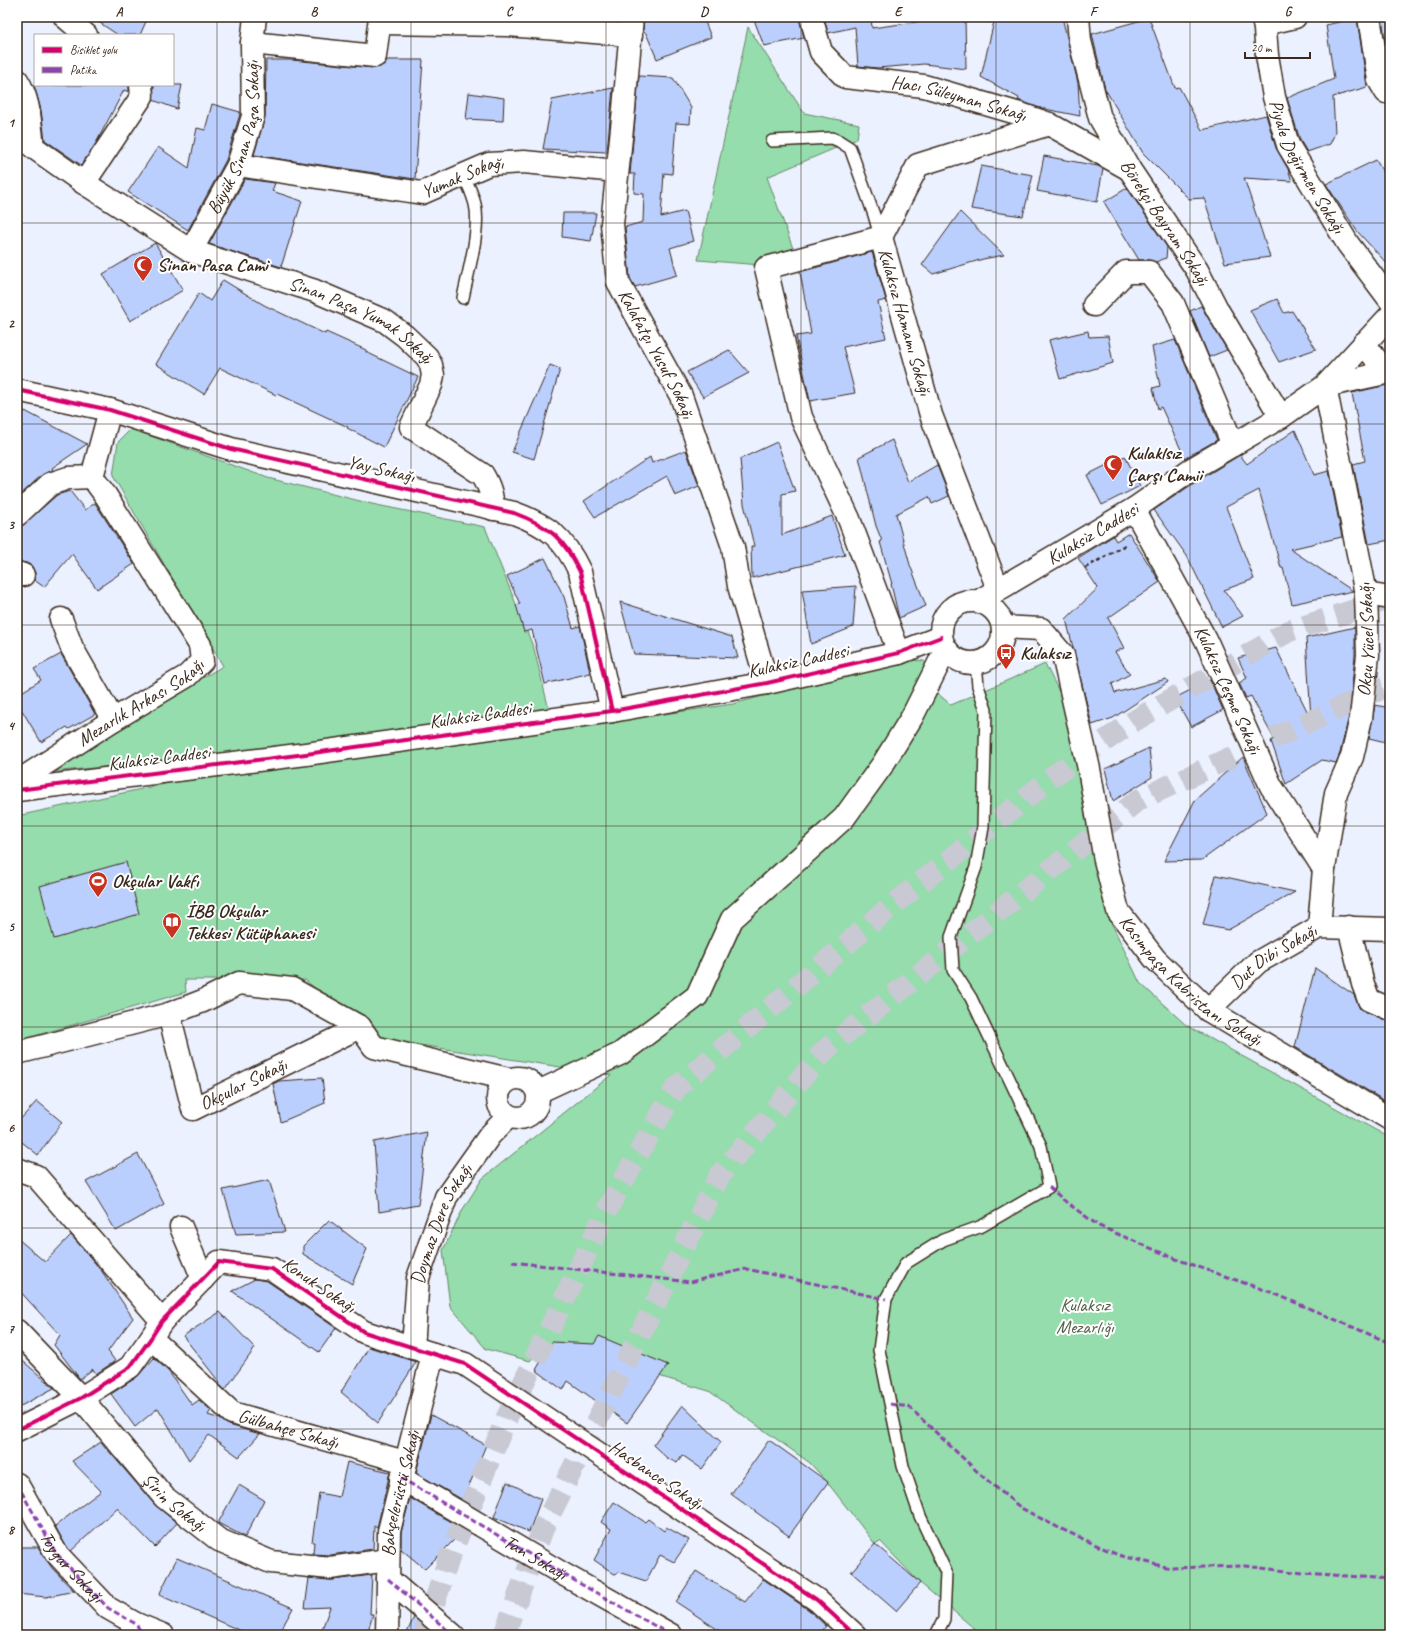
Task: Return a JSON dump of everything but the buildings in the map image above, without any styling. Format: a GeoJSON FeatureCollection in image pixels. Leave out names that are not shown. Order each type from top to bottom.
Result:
{"type":"FeatureCollection","features":[{"type":"Feature","properties":{"kind":"street"},"geometry":{"type":"LineString","coordinates":[[65,17],[85,34]]}},
{"type":"Feature","properties":{"kind":"street","name":"Büyük Sinan Paşa Sokağı"},"geometry":{"type":"LineString","coordinates":[[191,251],[238,165],[253,116],[252,43],[255,17]]}},
{"type":"Feature","properties":{"kind":"street","name":"Hacı Süleyman Sokağı"},"geometry":{"type":"LineString","coordinates":[[811,17],[821,52],[844,77],[924,86],[1020,114],[1049,124],[1130,170]]}},
{"type":"Feature","properties":{"kind":"street","name":"Börekçi Bayram Sokağı"},"geometry":{"type":"LineString","coordinates":[[1078,17],[1080,41],[1100,118],[1130,170],[1197,270],[1218,311],[1281,417]]}},
{"type":"Feature","properties":{"kind":"street"},"geometry":{"type":"LineString","coordinates":[[1264,21],[1294,17]]}},
{"type":"Feature","properties":{"kind":"street"},"geometry":{"type":"LineString","coordinates":[[1369,17],[1379,80],[1386,92]]}},
{"type":"Feature","properties":{"kind":"street"},"geometry":{"type":"LineString","coordinates":[[252,43],[375,56],[380,20],[509,21],[631,26]]}},
{"type":"Feature","properties":{"kind":"street","name":"Piyale Değirmen Sokağı"},"geometry":{"type":"LineString","coordinates":[[1264,21],[1267,55],[1274,97],[1288,145],[1348,244],[1390,300]]}},
{"type":"Feature","properties":{"kind":"street","name":"Kalafatçı Yusuf Sokağı"},"geometry":{"type":"LineString","coordinates":[[631,26],[612,224],[618,282],[684,403],[733,547],[739,586],[768,683]]}},
{"type":"Feature","properties":{"kind":"street","name":"Sinan Paşa Yumak Sokağı"},"geometry":{"type":"LineString","coordinates":[[17,80],[28,101],[33,147],[84,183],[191,251],[315,291],[385,321],[405,336],[427,357],[431,365],[433,375],[431,385],[411,427],[483,475],[492,494],[493,509]]}},
{"type":"Feature","properties":{"kind":"street"},"geometry":{"type":"LineString","coordinates":[[84,183],[142,96],[141,86]]}},
{"type":"Feature","properties":{"kind":"street","name":"Kulaksız Hamamı Sokağı"},"geometry":{"type":"LineString","coordinates":[[998,589],[931,415],[881,237],[918,165],[1049,124]]}},
{"type":"Feature","properties":{"kind":"street","name":"Yumak Sokağı"},"geometry":{"type":"LineString","coordinates":[[238,165],[422,193],[489,164],[524,162],[616,170]]}},
{"type":"Feature","properties":{"kind":"street"},"geometry":{"type":"LineString","coordinates":[[881,237],[766,268],[801,417],[848,519],[900,653]]}},
{"type":"Feature","properties":{"kind":"street"},"geometry":{"type":"LineString","coordinates":[[1094,305],[1126,272],[1149,272],[1173,303],[1233,445]]}},
{"type":"Feature","properties":{"kind":"street"},"geometry":{"type":"LineString","coordinates":[[1325,386],[1390,316]]}},
{"type":"Feature","properties":{"kind":"street"},"geometry":{"type":"LineString","coordinates":[[1325,386],[1388,372],[1364,344]]}},
{"type":"Feature","properties":{"kind":"street","name":"Kulaksiz Caddesi"},"geometry":{"type":"LineString","coordinates":[[979,601],[1134,509],[1190,470],[1281,417],[1325,386]]}},
{"type":"Feature","properties":{"kind":"street","name":"Okçu Yücel Sokağı"},"geometry":{"type":"LineString","coordinates":[[1319,926],[1324,869],[1336,793],[1352,757],[1361,718],[1368,655],[1366,594],[1325,386]]}},
{"type":"Feature","properties":{"kind":"street","name":"Yay Sokağı"},"geometry":{"type":"LineString","coordinates":[[17,390],[110,410],[231,449],[514,513],[534,520],[550,530],[563,543],[580,572],[612,710]]}},
{"type":"Feature","properties":{"kind":"street"},"geometry":{"type":"LineString","coordinates":[[17,515],[50,484],[68,478],[92,477],[110,410]]}},
{"type":"Feature","properties":{"kind":"street","name":"Mezarlık Arkası Sokağı"},"geometry":{"type":"LineString","coordinates":[[17,782],[113,720],[187,676],[202,661],[200,645],[106,496],[92,477]]}},
{"type":"Feature","properties":{"kind":"street","name":"Kulaksız Çeşme Sokağı"},"geometry":{"type":"LineString","coordinates":[[1134,509],[1206,640],[1271,786],[1324,869]]}},
{"type":"Feature","properties":{"kind":"street"},"geometry":{"type":"LineString","coordinates":[[1366,594],[1390,598]]}},
{"type":"Feature","properties":{"kind":"street"},"geometry":{"type":"LineString","coordinates":[[979,601],[995,610],[1003,627],[1003,637],[1000,647],[994,655],[986,660],[976,663],[967,663],[959,661],[951,656],[944,643],[941,627],[944,617],[950,609],[959,603],[979,601]]}},
{"type":"Feature","properties":{"kind":"street"},"geometry":{"type":"LineString","coordinates":[[61,619],[72,648],[113,720]]}},
{"type":"Feature","properties":{"kind":"street","name":"Kasımpaşa Kabristanı Sokağı"},"geometry":{"type":"LineString","coordinates":[[1003,627],[1041,629],[1063,655],[1089,770],[1105,860],[1118,911],[1155,960],[1208,1010],[1390,1119]]}},
{"type":"Feature","properties":{"kind":"street"},"geometry":{"type":"LineString","coordinates":[[538,1092],[620,1054],[697,996],[732,919],[844,818],[883,764],[912,717],[944,643]]}},
{"type":"Feature","properties":{"kind":"street","name":"Kulaksiz Caddesi"},"geometry":{"type":"LineString","coordinates":[[17,790],[306,754],[612,710],[768,683],[944,643]]}},
{"type":"Feature","properties":{"kind":"street","name":"Dut Dibi Sokağı"},"geometry":{"type":"LineString","coordinates":[[1208,1010],[1258,962],[1319,926],[1349,926],[1390,929]]}},
{"type":"Feature","properties":{"kind":"street"},"geometry":{"type":"LineString","coordinates":[[1349,926],[1363,984],[1369,1000],[1390,1009]]}},
{"type":"Feature","properties":{"kind":"street"},"geometry":{"type":"LineString","coordinates":[[17,1053],[169,1014],[203,1001],[239,982],[292,989],[360,1027],[374,1047],[508,1079]]}},
{"type":"Feature","properties":{"kind":"street","name":"Okçular Sokağı"},"geometry":{"type":"LineString","coordinates":[[169,1014],[193,1109],[360,1027]]}},
{"type":"Feature","properties":{"kind":"street"},"geometry":{"type":"LineString","coordinates":[[522,1077],[529,1080],[535,1086],[538,1092],[537,1106],[529,1115],[522,1118],[515,1118],[509,1116],[500,1107],[498,1093],[502,1084],[508,1079],[522,1077]]}},
{"type":"Feature","properties":{"kind":"street","name":"Doymaz Dere Sokağı"},"geometry":{"type":"LineString","coordinates":[[423,1351],[418,1278],[446,1197],[490,1135],[509,1116]]}},
{"type":"Feature","properties":{"kind":"street","name":"Gülbahçe Sokağı"},"geometry":{"type":"LineString","coordinates":[[17,1169],[36,1176],[157,1329],[232,1413],[403,1470]]}},
{"type":"Feature","properties":{"kind":"street"},"geometry":{"type":"LineString","coordinates":[[181,1227],[203,1279]]}},
{"type":"Feature","properties":{"kind":"street","name":"Konuk Sokağı"},"geometry":{"type":"LineString","coordinates":[[17,1430],[81,1398],[130,1367],[157,1329],[219,1262],[272,1269],[364,1332],[423,1351]]}},
{"type":"Feature","properties":{"kind":"street","name":"Şirin Sokağı"},"geometry":{"type":"LineString","coordinates":[[17,1331],[81,1398],[164,1497],[219,1540],[271,1562],[330,1568],[388,1569]]}},
{"type":"Feature","properties":{"kind":"street","name":"Bahçelerüstü Sokağı"},"geometry":{"type":"LineString","coordinates":[[387,1635],[389,1531],[403,1470],[423,1351]]}},
{"type":"Feature","properties":{"kind":"street","name":"Hasbance Sokağı"},"geometry":{"type":"LineString","coordinates":[[423,1351],[465,1364],[817,1600],[855,1635]]}},
{"type":"Feature","properties":{"kind":"street","name":"Tan Sokağı"},"geometry":{"type":"LineString","coordinates":[[403,1470],[563,1574],[670,1635]]}},
{"type":"Feature","properties":{"kind":"street","name":"Toygar Sokağı"},"geometry":{"type":"LineString","coordinates":[[17,1484],[56,1554],[108,1608],[135,1631],[163,1635]]}},
{"type":"Feature","properties":{"kind":"street"},"geometry":{"type":"LineString","coordinates":[[388,1569],[453,1635]]}},
{"type":"Feature","properties":{"kind":"lane"},"geometry":{"type":"LineString","coordinates":[[772,141],[832,138],[850,148],[881,237]]}},
{"type":"Feature","properties":{"kind":"lane"},"geometry":{"type":"LineString","coordinates":[[463,175],[470,189],[475,205],[476,221],[463,298]]}},
{"type":"Feature","properties":{"kind":"lane"},"geometry":{"type":"LineString","coordinates":[[936,1635],[944,1619],[946,1572],[920,1516],[903,1466],[879,1350],[886,1298],[906,1263],[943,1240],[982,1226],[1049,1187],[1041,1146],[971,998],[953,970],[951,937],[976,867],[983,827],[986,710],[978,686],[976,663]]}},
{"type":"Feature","properties":{"kind":"path"},"geometry":{"type":"LineString","coordinates":[[1085,568],[1147,533]]}},
{"type":"Feature","properties":{"kind":"green space"},"geometry":{"type":"Polygon","coordinates":[[[748,27],[804,113],[859,124],[857,139],[767,177],[795,254],[761,265],[698,260],[748,27]]]}},
{"type":"Feature","properties":{"kind":"green space","name":"Kulaksız Mezarlığı"},"geometry":{"type":"Polygon","coordinates":[[[131,429],[268,478],[372,504],[485,527],[534,649],[554,730],[733,704],[902,659],[924,661],[932,669],[936,692],[951,705],[1045,664],[1065,703],[1096,872],[1108,916],[1140,983],[1186,1025],[1390,1138],[1390,1635],[982,1635],[920,1583],[880,1541],[875,1544],[827,1482],[810,1463],[709,1391],[608,1361],[540,1349],[530,1361],[486,1349],[450,1306],[443,1250],[463,1209],[482,1179],[611,1075],[376,1038],[305,980],[185,980],[186,992],[17,1041],[17,816],[169,783],[168,761],[39,773],[223,666],[113,476],[118,442],[131,429]]]}},
{"type":"Feature","properties":{"kind":"tunnel"},"geometry":{"type":"LineString","coordinates":[[424,1635],[449,1558],[507,1417],[611,1202],[676,1088],[888,909],[1056,774],[1134,721],[1289,631],[1383,601]]}},
{"type":"Feature","properties":{"kind":"tunnel"},"geometry":{"type":"LineString","coordinates":[[504,1635],[544,1526],[720,1175],[824,1051],[1138,800],[1381,689],[1390,687]]}},
{"type":"Feature","properties":{"kind":"marked path"},"geometry":{"type":"LineString","coordinates":[[1049,1187],[1066,1202],[1099,1226],[1176,1259],[1273,1293],[1390,1343]]}},
{"type":"Feature","properties":{"kind":"marked path"},"geometry":{"type":"LineString","coordinates":[[512,1262],[690,1282],[746,1269],[886,1299]]}},
{"type":"Feature","properties":{"kind":"marked path"},"geometry":{"type":"LineString","coordinates":[[890,1404],[909,1407],[982,1476],[1021,1508],[1059,1528],[1118,1555],[1170,1568],[1245,1566],[1303,1573],[1390,1579]]}},
{"type":"Feature","properties":{"kind":"marked path"},"geometry":{"type":"LineString","coordinates":[[401,1478],[563,1574],[671,1635]]}},
{"type":"Feature","properties":{"kind":"marked path"},"geometry":{"type":"LineString","coordinates":[[17,1484],[56,1553],[108,1608],[136,1624],[143,1635]]}},
{"type":"Feature","properties":{"kind":"marked path"},"geometry":{"type":"LineString","coordinates":[[388,1579],[453,1635]]}},
{"type":"Feature","properties":{"kind":"cycle path"},"geometry":{"type":"LineString","coordinates":[[17,390],[110,410],[231,449],[514,513],[537,523],[546,528],[561,542],[568,550],[580,572],[612,711]]}},
{"type":"Feature","properties":{"kind":"cycle path"},"geometry":{"type":"LineString","coordinates":[[17,790],[306,754],[612,711],[767,683],[899,653],[941,637]]}},
{"type":"Feature","properties":{"kind":"cycle path"},"geometry":{"type":"LineString","coordinates":[[17,1430],[81,1398],[130,1367],[162,1321],[219,1262],[272,1269],[364,1332],[465,1364],[817,1600],[855,1635]]}},
{"type":"Feature","properties":{"kind":"place","name":"Sinan Pasa Cami"},"geometry":{"type":"Point","coordinates":[143,282]}},
{"type":"Feature","properties":{"kind":"place","name":"Kulaklsız Çarşı Camii"},"geometry":{"type":"Point","coordinates":[1113,481]}},
{"type":"Feature","properties":{"kind":"place","name":"Kulaksız"},"geometry":{"type":"Point","coordinates":[1006,670]}},
{"type":"Feature","properties":{"kind":"place","name":"Okçular Vakfı"},"geometry":{"type":"Point","coordinates":[98,898]}},
{"type":"Feature","properties":{"kind":"place","name":"İBB Okçular Tekkesi Kütüphanesi"},"geometry":{"type":"Point","coordinates":[172,939]}}]}
